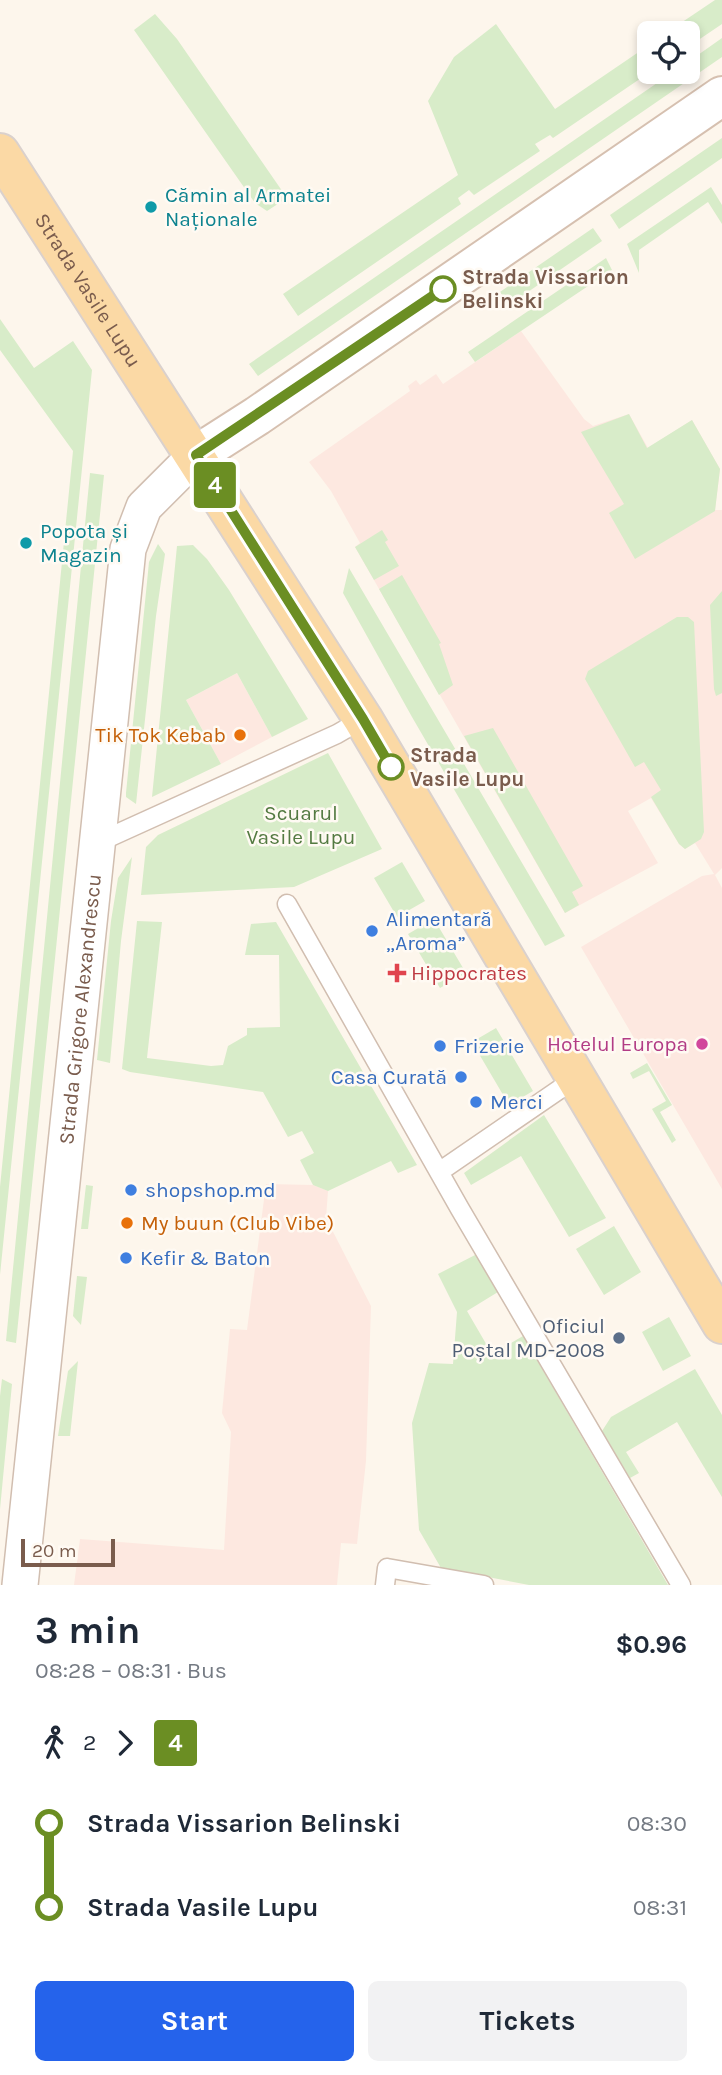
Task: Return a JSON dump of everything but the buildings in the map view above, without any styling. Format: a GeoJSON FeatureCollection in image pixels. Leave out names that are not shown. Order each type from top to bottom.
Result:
{"type":"FeatureCollection","features":[{"type":"Feature","properties":{"kind":"main road"},"geometry":{"type":"LineString","coordinates":[[196,455],[257,416],[722,96]]}},
{"type":"Feature","properties":{"kind":"main road","name":"Strada Vasile Lupu"},"geometry":{"type":"LineString","coordinates":[[0,153],[363,719],[576,1079],[717,1304]]}},
{"type":"Feature","properties":{"kind":"street","name":"Strada Grigore Alexandrescu"},"geometry":{"type":"LineString","coordinates":[[20,1585],[128,549],[144,507],[196,455]]}},
{"type":"Feature","properties":{"kind":"lane"},"geometry":{"type":"LineString","coordinates":[[99,842],[324,740],[363,719]]}},
{"type":"Feature","properties":{"kind":"lane"},"geometry":{"type":"LineString","coordinates":[[287,904],[439,1172],[681,1585]]}},
{"type":"Feature","properties":{"kind":"lane"},"geometry":{"type":"LineString","coordinates":[[439,1172],[576,1079]]}},
{"type":"Feature","properties":{"kind":"lane"},"geometry":{"type":"LineString","coordinates":[[385,1585],[387,1568],[484,1585]]}},
{"type":"Feature","properties":{"kind":"shaded area"},"geometry":{"type":"Polygon","coordinates":[[[521,331],[584,419],[593,426],[629,414],[648,448],[692,420],[720,469],[715,510],[722,510],[722,868],[715,875],[722,888],[722,1189],[581,947],[702,876],[714,874],[695,843],[685,849],[679,844],[651,798],[628,811],[658,863],[565,913],[355,547],[360,543],[331,491],[309,462],[410,391],[408,386],[416,380],[420,385],[436,374],[443,384],[521,331]]]}},
{"type":"Feature","properties":{"kind":"shaded area"},"geometry":{"type":"Polygon","coordinates":[[[237,673],[272,737],[221,764],[186,700],[237,673]]]}},
{"type":"Feature","properties":{"kind":"shaded area"},"geometry":{"type":"Polygon","coordinates":[[[266,1184],[313,1185],[328,1191],[326,1218],[371,1306],[366,1461],[357,1544],[341,1543],[337,1585],[74,1585],[80,1539],[224,1550],[231,1432],[222,1413],[230,1329],[247,1330],[266,1184]]]}},
{"type":"Feature","properties":{"kind":"green space"},"geometry":{"type":"Polygon","coordinates":[[[715,0],[722,0],[722,24],[700,39],[700,21],[684,21],[715,0]]]}},
{"type":"Feature","properties":{"kind":"green space"},"geometry":{"type":"Polygon","coordinates":[[[155,14],[177,39],[287,198],[267,211],[255,203],[134,30],[155,14]]]}},
{"type":"Feature","properties":{"kind":"green space"},"geometry":{"type":"Polygon","coordinates":[[[496,24],[555,109],[637,53],[637,81],[553,138],[550,135],[535,144],[540,151],[474,195],[469,190],[458,198],[461,204],[298,316],[283,294],[458,175],[428,101],[454,57],[496,24]]]}},
{"type":"Feature","properties":{"kind":"green space"},"geometry":{"type":"Polygon","coordinates":[[[722,38],[722,57],[700,72],[700,54],[722,38]]]}},
{"type":"Feature","properties":{"kind":"green space"},"geometry":{"type":"Polygon","coordinates":[[[656,84],[683,84],[258,376],[249,364],[656,84]]]}},
{"type":"Feature","properties":{"kind":"green space"},"geometry":{"type":"Polygon","coordinates":[[[722,138],[722,158],[619,229],[610,215],[722,138]]]}},
{"type":"Feature","properties":{"kind":"green space"},"geometry":{"type":"Polygon","coordinates":[[[711,187],[722,205],[722,224],[708,202],[639,250],[639,273],[627,244],[711,187]]]}},
{"type":"Feature","properties":{"kind":"green space"},"geometry":{"type":"Polygon","coordinates":[[[593,228],[602,241],[509,305],[500,292],[593,228]]]}},
{"type":"Feature","properties":{"kind":"green space"},"geometry":{"type":"Polygon","coordinates":[[[606,258],[612,270],[475,362],[468,352],[606,258]]]}},
{"type":"Feature","properties":{"kind":"green space"},"geometry":{"type":"Polygon","coordinates":[[[0,319],[34,368],[73,341],[92,370],[0,1275],[0,1187],[73,451],[0,350],[0,319]]]}},
{"type":"Feature","properties":{"kind":"green space"},"geometry":{"type":"Polygon","coordinates":[[[629,414],[647,448],[692,420],[720,469],[715,511],[635,559],[609,513],[624,504],[581,432],[629,414]]]}},
{"type":"Feature","properties":{"kind":"green space"},"geometry":{"type":"Polygon","coordinates":[[[90,473],[104,475],[16,1343],[6,1341],[90,473]]]}},
{"type":"Feature","properties":{"kind":"green space"},"geometry":{"type":"Polygon","coordinates":[[[382,530],[388,540],[385,542],[399,566],[374,580],[355,547],[382,530]]]}},
{"type":"Feature","properties":{"kind":"green space"},"geometry":{"type":"Polygon","coordinates":[[[158,544],[165,554],[136,804],[126,797],[126,793],[149,562],[158,544]]]}},
{"type":"Feature","properties":{"kind":"green space","name":"Scuarul Vasile Lupu"},"geometry":{"type":"Polygon","coordinates":[[[193,545],[207,559],[229,590],[308,719],[272,737],[237,673],[186,700],[221,764],[152,797],[177,546],[193,545]]]}},
{"type":"Feature","properties":{"kind":"green space"},"geometry":{"type":"Polygon","coordinates":[[[349,568],[565,936],[545,946],[343,593],[349,568]]]}},
{"type":"Feature","properties":{"kind":"green space"},"geometry":{"type":"Polygon","coordinates":[[[402,575],[441,643],[439,644],[453,685],[439,695],[379,589],[402,575]]]}},
{"type":"Feature","properties":{"kind":"green space"},"geometry":{"type":"Polygon","coordinates":[[[722,591],[722,693],[716,696],[710,605],[722,591]]]}},
{"type":"Feature","properties":{"kind":"green space"},"geometry":{"type":"Polygon","coordinates":[[[677,617],[688,617],[694,622],[704,832],[701,839],[685,849],[679,844],[651,797],[661,790],[644,762],[635,767],[585,679],[588,671],[677,617]]]}},
{"type":"Feature","properties":{"kind":"green space"},"geometry":{"type":"Polygon","coordinates":[[[493,728],[583,886],[572,892],[579,905],[565,913],[464,736],[493,728]]]}},
{"type":"Feature","properties":{"kind":"green space","name":"Scuarul Vasile Lupu"},"geometry":{"type":"Polygon","coordinates":[[[328,753],[382,849],[294,887],[141,895],[146,847],[158,835],[328,753]]]}},
{"type":"Feature","properties":{"kind":"green space"},"geometry":{"type":"Polygon","coordinates":[[[132,857],[110,1063],[97,1060],[111,921],[118,878],[132,857]]]}},
{"type":"Feature","properties":{"kind":"green space"},"geometry":{"type":"Polygon","coordinates":[[[402,862],[425,901],[397,917],[374,878],[402,862]]]}},
{"type":"Feature","properties":{"kind":"green space"},"geometry":{"type":"Polygon","coordinates":[[[434,919],[466,973],[440,988],[408,934],[434,919]]]}},
{"type":"Feature","properties":{"kind":"green space"},"geometry":{"type":"Polygon","coordinates":[[[137,921],[162,922],[147,1058],[223,1065],[228,1046],[247,1035],[247,1028],[280,1027],[279,955],[245,955],[251,924],[276,922],[417,1165],[398,1173],[391,1161],[328,1191],[313,1185],[300,1160],[314,1153],[302,1131],[288,1137],[263,1092],[122,1069],[137,921]]]}},
{"type":"Feature","properties":{"kind":"green space"},"geometry":{"type":"Polygon","coordinates":[[[496,1028],[533,1091],[509,1105],[472,1042],[496,1028]]]}},
{"type":"Feature","properties":{"kind":"green space"},"geometry":{"type":"Polygon","coordinates":[[[647,1063],[672,1105],[660,1112],[676,1140],[672,1143],[652,1109],[666,1101],[649,1071],[633,1079],[630,1073],[647,1063]]]}},
{"type":"Feature","properties":{"kind":"green space"},"geometry":{"type":"Polygon","coordinates":[[[544,1115],[606,1218],[569,1237],[521,1156],[471,1185],[464,1173],[544,1115]]]}},
{"type":"Feature","properties":{"kind":"green space"},"geometry":{"type":"Polygon","coordinates":[[[86,1185],[93,1186],[88,1229],[81,1229],[86,1185]]]}},
{"type":"Feature","properties":{"kind":"green space"},"geometry":{"type":"Polygon","coordinates":[[[614,1226],[641,1272],[604,1295],[576,1249],[614,1226]]]}},
{"type":"Feature","properties":{"kind":"green space"},"geometry":{"type":"Polygon","coordinates":[[[477,1254],[498,1292],[467,1311],[492,1354],[523,1336],[668,1585],[529,1585],[441,1568],[419,1530],[412,1423],[429,1363],[453,1364],[457,1312],[438,1274],[477,1254]]]}},
{"type":"Feature","properties":{"kind":"green space"},"geometry":{"type":"Polygon","coordinates":[[[77,1276],[87,1277],[81,1325],[73,1316],[77,1276]]]}},
{"type":"Feature","properties":{"kind":"green space"},"geometry":{"type":"Polygon","coordinates":[[[669,1317],[691,1356],[663,1371],[642,1332],[669,1317]]]}},
{"type":"Feature","properties":{"kind":"green space"},"geometry":{"type":"Polygon","coordinates":[[[78,1361],[70,1436],[58,1436],[68,1371],[78,1361]]]}},
{"type":"Feature","properties":{"kind":"green space"},"geometry":{"type":"Polygon","coordinates":[[[695,1369],[722,1415],[722,1497],[677,1422],[626,1452],[639,1473],[630,1478],[602,1431],[611,1417],[695,1369]]]}},
{"type":"Feature","properties":{"kind":"green space"},"geometry":{"type":"Polygon","coordinates":[[[2,1379],[12,1384],[0,1509],[0,1396],[2,1379]]]}},
{"type":"Feature","properties":{"kind":"bus line","name":"4"},"geometry":{"type":"LineString","coordinates":[[391,767],[196,455],[443,289]]}},
{"type":"Feature","properties":{"kind":"place","name":"Cămin al Armatei Naționale"},"geometry":{"type":"Point","coordinates":[151,207]}},
{"type":"Feature","properties":{"kind":"place","name":"Strada Vissarion Belinski"},"geometry":{"type":"Point","coordinates":[443,289]}},
{"type":"Feature","properties":{"kind":"place","name":"Popota și Magazin"},"geometry":{"type":"Point","coordinates":[26,543]}},
{"type":"Feature","properties":{"kind":"place","name":"Tik Tok Kebab"},"geometry":{"type":"Point","coordinates":[240,735]}},
{"type":"Feature","properties":{"kind":"place","name":"Strada Vasile Lupu"},"geometry":{"type":"Point","coordinates":[391,767]}},
{"type":"Feature","properties":{"kind":"place","name":"Alimentară „Aroma”"},"geometry":{"type":"Point","coordinates":[372,931]}},
{"type":"Feature","properties":{"kind":"place","name":"Hippocrates"},"geometry":{"type":"Point","coordinates":[397,973]}},
{"type":"Feature","properties":{"kind":"place","name":"Hotelul Europa"},"geometry":{"type":"Point","coordinates":[702,1044]}},
{"type":"Feature","properties":{"kind":"place","name":"Frizerie"},"geometry":{"type":"Point","coordinates":[440,1046]}},
{"type":"Feature","properties":{"kind":"place","name":"Casa Curată"},"geometry":{"type":"Point","coordinates":[461,1077]}},
{"type":"Feature","properties":{"kind":"place","name":"Merci"},"geometry":{"type":"Point","coordinates":[476,1102]}},
{"type":"Feature","properties":{"kind":"place","name":"shopshop.md"},"geometry":{"type":"Point","coordinates":[131,1190]}},
{"type":"Feature","properties":{"kind":"place","name":"My buun (Club Vibe)"},"geometry":{"type":"Point","coordinates":[127,1223]}},
{"type":"Feature","properties":{"kind":"place","name":"Kefir & Baton"},"geometry":{"type":"Point","coordinates":[126,1258]}},
{"type":"Feature","properties":{"kind":"place","name":"Oficiul Poștal MD-2008"},"geometry":{"type":"Point","coordinates":[619,1338]}}]}
